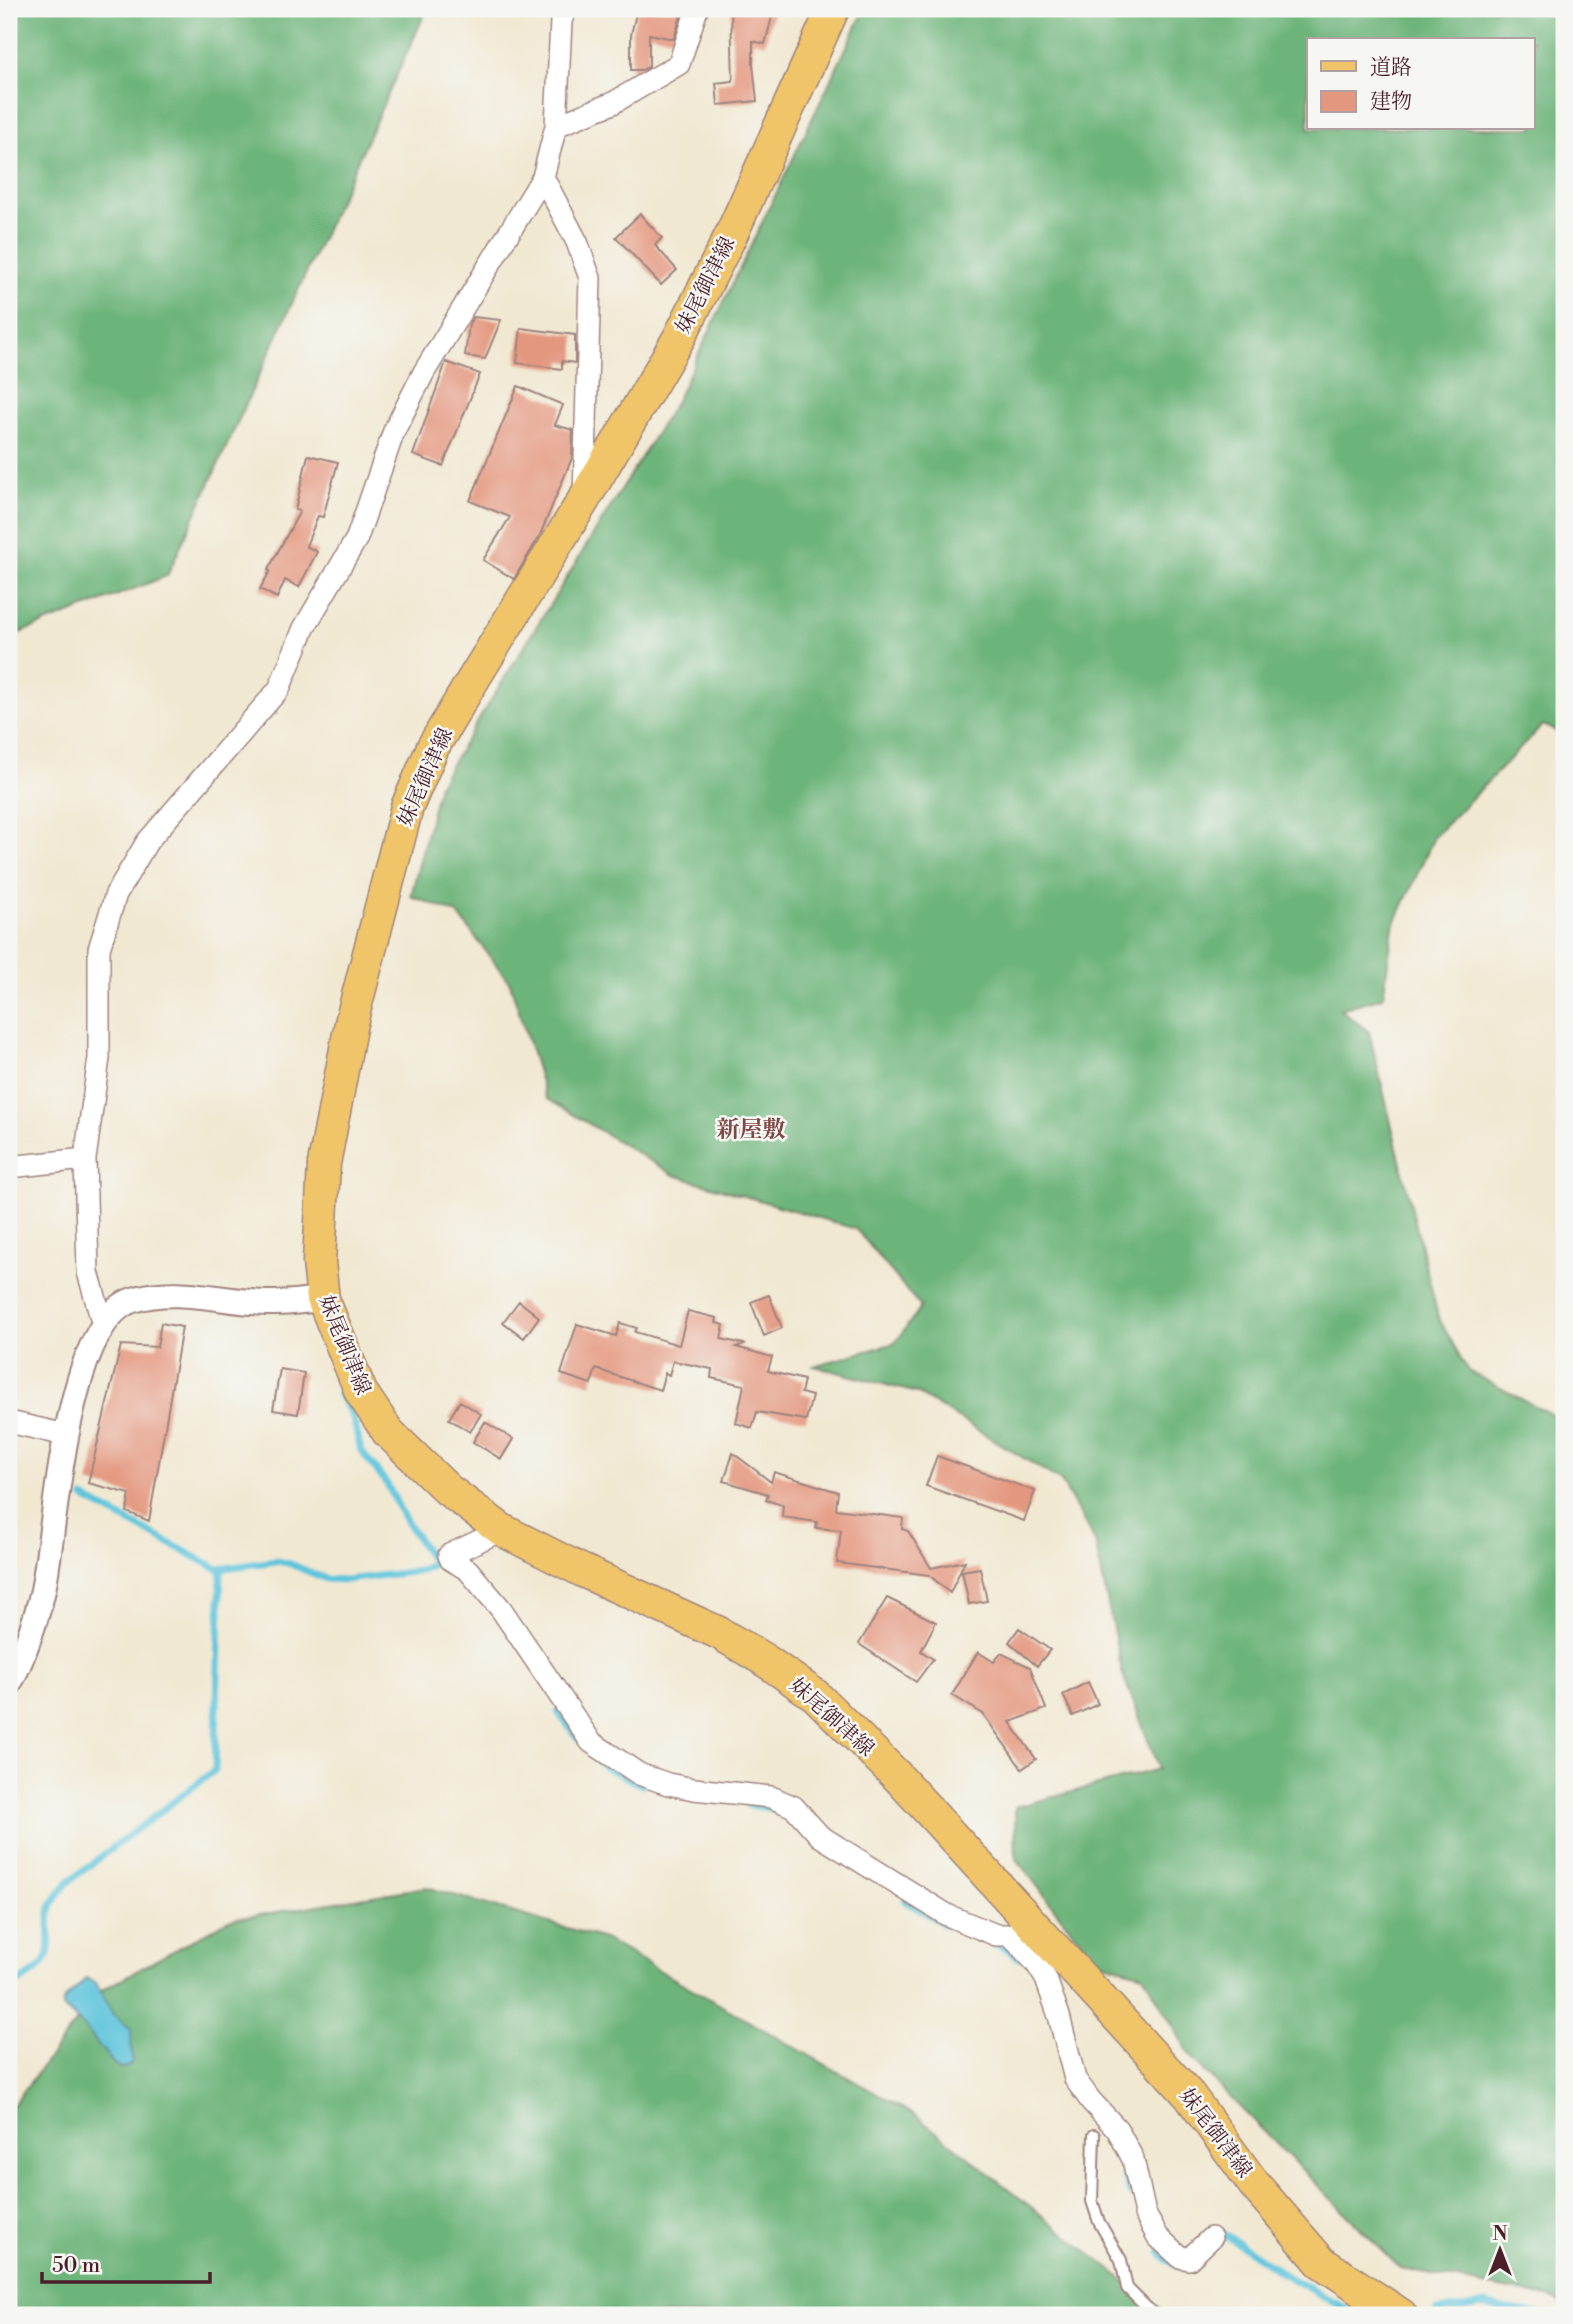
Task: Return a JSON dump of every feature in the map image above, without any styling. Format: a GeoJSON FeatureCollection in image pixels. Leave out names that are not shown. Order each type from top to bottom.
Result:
{"type":"FeatureCollection","features":[{"type":"Feature","properties":{"kind":"main road","name":"妹尾御津線"},"geometry":{"type":"LineString","coordinates":[[833,9],[720,258],[680,336],[583,502],[433,747],[407,807],[351,1023],[324,1164],[319,1262],[323,1299],[361,1392],[388,1432],[448,1490],[502,1530],[583,1571],[719,1633],[764,1659],[815,1695],[896,1775],[1021,1930],[1189,2095],[1254,2184],[1321,2262],[1401,2315]]}},
{"type":"Feature","properties":{"kind":"street"},"geometry":{"type":"LineString","coordinates":[[103,1325],[88,1272],[85,1159],[99,1058],[99,949],[116,894],[147,842],[279,689],[304,628],[357,538],[394,431],[424,372],[544,177],[556,126],[561,21],[566,9]]}},
{"type":"Feature","properties":{"kind":"street"},"geometry":{"type":"LineString","coordinates":[[556,126],[613,103],[679,64],[697,9]]}},
{"type":"Feature","properties":{"kind":"street"},"geometry":{"type":"LineString","coordinates":[[544,177],[577,242],[590,278],[583,502]]}},
{"type":"Feature","properties":{"kind":"street"},"geometry":{"type":"LineString","coordinates":[[9,1167],[85,1159]]}},
{"type":"Feature","properties":{"kind":"street"},"geometry":{"type":"LineString","coordinates":[[9,1684],[16,1672],[43,1592],[66,1435],[77,1384],[103,1325],[119,1307],[132,1300],[171,1293],[274,1303],[323,1299]]}},
{"type":"Feature","properties":{"kind":"street"},"geometry":{"type":"LineString","coordinates":[[9,1422],[66,1435]]}},
{"type":"Feature","properties":{"kind":"street"},"geometry":{"type":"LineString","coordinates":[[502,1530],[449,1555],[451,1560],[468,1570],[501,1609],[592,1742],[639,1774],[668,1784],[771,1797],[794,1807],[820,1836],[947,1915],[996,1935],[1021,1930],[1046,1979],[1059,2016],[1075,2079],[1091,2101],[1101,2127],[1117,2129],[1133,2159],[1145,2214],[1158,2237],[1180,2258],[1189,2259],[1211,2238]]}},
{"type":"Feature","properties":{"kind":"lane"},"geometry":{"type":"LineString","coordinates":[[1101,2127],[1092,2201],[1099,2222],[1121,2260],[1127,2288],[1154,2315]]}},
{"type":"Feature","properties":{"kind":"green space"},"geometry":{"type":"Polygon","coordinates":[[[9,9],[427,9],[167,576],[9,637],[9,9]]]}},
{"type":"Feature","properties":{"kind":"green space"},"geometry":{"type":"Polygon","coordinates":[[[865,9],[1564,9],[1564,734],[1543,725],[1434,837],[1393,927],[1383,997],[1340,1009],[1369,1032],[1438,1317],[1468,1371],[1552,1415],[1564,1425],[1564,2304],[1552,2298],[1401,2269],[1192,2059],[1143,1974],[1097,1961],[1016,1858],[1015,1807],[1159,1769],[1122,1672],[1095,1541],[1061,1481],[917,1393],[814,1366],[895,1343],[921,1307],[856,1229],[674,1175],[546,1098],[510,983],[457,913],[411,896],[439,784],[676,401],[865,9]]]}},
{"type":"Feature","properties":{"kind":"green space"},"geometry":{"type":"Polygon","coordinates":[[[426,1887],[604,1939],[916,2116],[1168,2315],[9,2315],[9,2110],[100,1991],[229,1920],[426,1887]]]}},
{"type":"Feature","properties":{"kind":"water"},"geometry":{"type":"Polygon","coordinates":[[[87,1978],[95,1983],[112,2013],[131,2029],[132,2062],[127,2067],[120,2068],[113,2063],[84,2026],[63,2007],[63,2001],[87,1978]]]}},
{"type":"Feature","properties":{"kind":"building"},"geometry":{"type":"Polygon","coordinates":[[[637,9],[683,9],[674,39],[649,34],[649,67],[631,70],[631,35],[637,9]]]}},
{"type":"Feature","properties":{"kind":"building"},"geometry":{"type":"Polygon","coordinates":[[[731,9],[774,9],[765,44],[753,41],[757,101],[718,105],[716,83],[733,81],[731,9]]]}},
{"type":"Feature","properties":{"kind":"building"},"geometry":{"type":"Polygon","coordinates":[[[640,214],[662,238],[655,245],[677,270],[661,285],[616,237],[640,214]]]}},
{"type":"Feature","properties":{"kind":"building"},"geometry":{"type":"Polygon","coordinates":[[[473,317],[501,320],[485,359],[465,356],[469,324],[473,317]]]}},
{"type":"Feature","properties":{"kind":"building"},"geometry":{"type":"Polygon","coordinates":[[[521,328],[575,335],[575,363],[562,361],[562,369],[517,363],[521,328]]]}},
{"type":"Feature","properties":{"kind":"building"},"geometry":{"type":"Polygon","coordinates":[[[446,362],[480,374],[443,466],[413,455],[446,362]]]}},
{"type":"Feature","properties":{"kind":"building"},"geometry":{"type":"Polygon","coordinates":[[[518,386],[563,405],[555,425],[573,430],[572,458],[540,535],[514,579],[483,560],[510,517],[470,501],[518,386]]]}},
{"type":"Feature","properties":{"kind":"building"},"geometry":{"type":"Polygon","coordinates":[[[308,455],[338,462],[323,517],[318,516],[306,546],[317,552],[299,587],[285,580],[277,598],[260,589],[300,511],[295,510],[308,455]]]}},
{"type":"Feature","properties":{"kind":"building"},"geometry":{"type":"Polygon","coordinates":[[[769,1295],[782,1328],[764,1336],[751,1302],[769,1295]]]}},
{"type":"Feature","properties":{"kind":"building"},"geometry":{"type":"Polygon","coordinates":[[[519,1301],[539,1317],[524,1338],[503,1322],[519,1301]]]}},
{"type":"Feature","properties":{"kind":"building"},"geometry":{"type":"Polygon","coordinates":[[[688,1311],[717,1318],[716,1323],[724,1325],[721,1339],[744,1344],[736,1347],[772,1357],[768,1371],[804,1380],[801,1393],[812,1396],[806,1420],[757,1412],[752,1428],[736,1423],[744,1385],[711,1378],[712,1369],[673,1361],[669,1375],[665,1373],[660,1390],[596,1369],[591,1384],[561,1374],[577,1324],[616,1336],[620,1323],[637,1328],[635,1332],[679,1345],[688,1311]]]}},
{"type":"Feature","properties":{"kind":"building"},"geometry":{"type":"Polygon","coordinates":[[[161,1323],[182,1327],[149,1521],[127,1512],[130,1494],[88,1483],[121,1345],[157,1347],[161,1323]]]}},
{"type":"Feature","properties":{"kind":"building"},"geometry":{"type":"Polygon","coordinates":[[[280,1369],[304,1373],[298,1414],[273,1410],[280,1369]]]}},
{"type":"Feature","properties":{"kind":"building"},"geometry":{"type":"Polygon","coordinates":[[[460,1401],[481,1414],[470,1432],[449,1419],[460,1401]]]}},
{"type":"Feature","properties":{"kind":"building"},"geometry":{"type":"Polygon","coordinates":[[[485,1422],[513,1439],[501,1459],[473,1442],[485,1422]]]}},
{"type":"Feature","properties":{"kind":"building"},"geometry":{"type":"Polygon","coordinates":[[[733,1453],[771,1482],[774,1472],[838,1492],[836,1509],[903,1518],[902,1529],[908,1531],[931,1568],[965,1561],[950,1593],[929,1575],[837,1563],[841,1530],[816,1528],[817,1522],[782,1517],[783,1505],[766,1500],[768,1494],[724,1481],[733,1453]]]}},
{"type":"Feature","properties":{"kind":"building"},"geometry":{"type":"Polygon","coordinates":[[[937,1456],[1035,1491],[1024,1521],[926,1486],[937,1456]]]}},
{"type":"Feature","properties":{"kind":"building"},"geometry":{"type":"Polygon","coordinates":[[[980,1568],[987,1601],[969,1604],[962,1571],[980,1568]]]}},
{"type":"Feature","properties":{"kind":"building"},"geometry":{"type":"Polygon","coordinates":[[[887,1598],[936,1622],[921,1651],[933,1659],[916,1682],[859,1644],[887,1598]]]}},
{"type":"Feature","properties":{"kind":"building"},"geometry":{"type":"Polygon","coordinates":[[[1019,1628],[1050,1650],[1037,1666],[1009,1642],[1019,1628]]]}},
{"type":"Feature","properties":{"kind":"building"},"geometry":{"type":"Polygon","coordinates":[[[978,1652],[994,1662],[1001,1653],[1030,1667],[1046,1709],[1010,1722],[1036,1759],[1022,1769],[983,1714],[952,1695],[978,1652]]]}},
{"type":"Feature","properties":{"kind":"building"},"geometry":{"type":"Polygon","coordinates":[[[1088,1682],[1098,1704],[1073,1716],[1063,1695],[1088,1682]]]}},
{"type":"Feature","properties":{"kind":"waterway"},"geometry":{"type":"LineString","coordinates":[[339,1393],[353,1418],[361,1451],[387,1484],[403,1516],[431,1559],[449,1568]]}},
{"type":"Feature","properties":{"kind":"waterway"},"geometry":{"type":"LineString","coordinates":[[84,1498],[218,1569],[276,1561],[288,1563],[326,1579],[346,1580],[419,1571],[435,1563]]}},
{"type":"Feature","properties":{"kind":"waterway"},"geometry":{"type":"LineString","coordinates":[[9,1987],[31,1975],[47,1956],[51,1908],[69,1881],[215,1770],[221,1569]]}},
{"type":"Feature","properties":{"kind":"waterway"},"geometry":{"type":"LineString","coordinates":[[558,1712],[578,1739]]}},
{"type":"Feature","properties":{"kind":"waterway"},"geometry":{"type":"LineString","coordinates":[[591,1753],[605,1767],[642,1785]]}},
{"type":"Feature","properties":{"kind":"waterway"},"geometry":{"type":"LineString","coordinates":[[749,1805],[774,1809],[796,1823]]}},
{"type":"Feature","properties":{"kind":"waterway"},"geometry":{"type":"LineString","coordinates":[[905,1901],[946,1925]]}},
{"type":"Feature","properties":{"kind":"waterway"},"geometry":{"type":"LineString","coordinates":[[993,1943],[1019,1958]]}},
{"type":"Feature","properties":{"kind":"waterway"},"geometry":{"type":"LineString","coordinates":[[1072,2091],[1087,2112]]}},
{"type":"Feature","properties":{"kind":"waterway"},"geometry":{"type":"LineString","coordinates":[[1118,2150],[1130,2193]]}},
{"type":"Feature","properties":{"kind":"waterway"},"geometry":{"type":"LineString","coordinates":[[1217,2244],[1226,2235],[1288,2277],[1357,2315]]}},
{"type":"Feature","properties":{"kind":"waterway"},"geometry":{"type":"LineString","coordinates":[[1160,2252],[1174,2264],[1187,2269],[1192,2270],[1199,2263]]}},
{"type":"Feature","properties":{"kind":"waterway"},"geometry":{"type":"LineString","coordinates":[[1437,2311],[1483,2305],[1538,2315]]}},
{"type":"Feature","properties":{"kind":"district","name":"新屋敷"},"geometry":{"type":"Point","coordinates":[751,1129]}}]}
